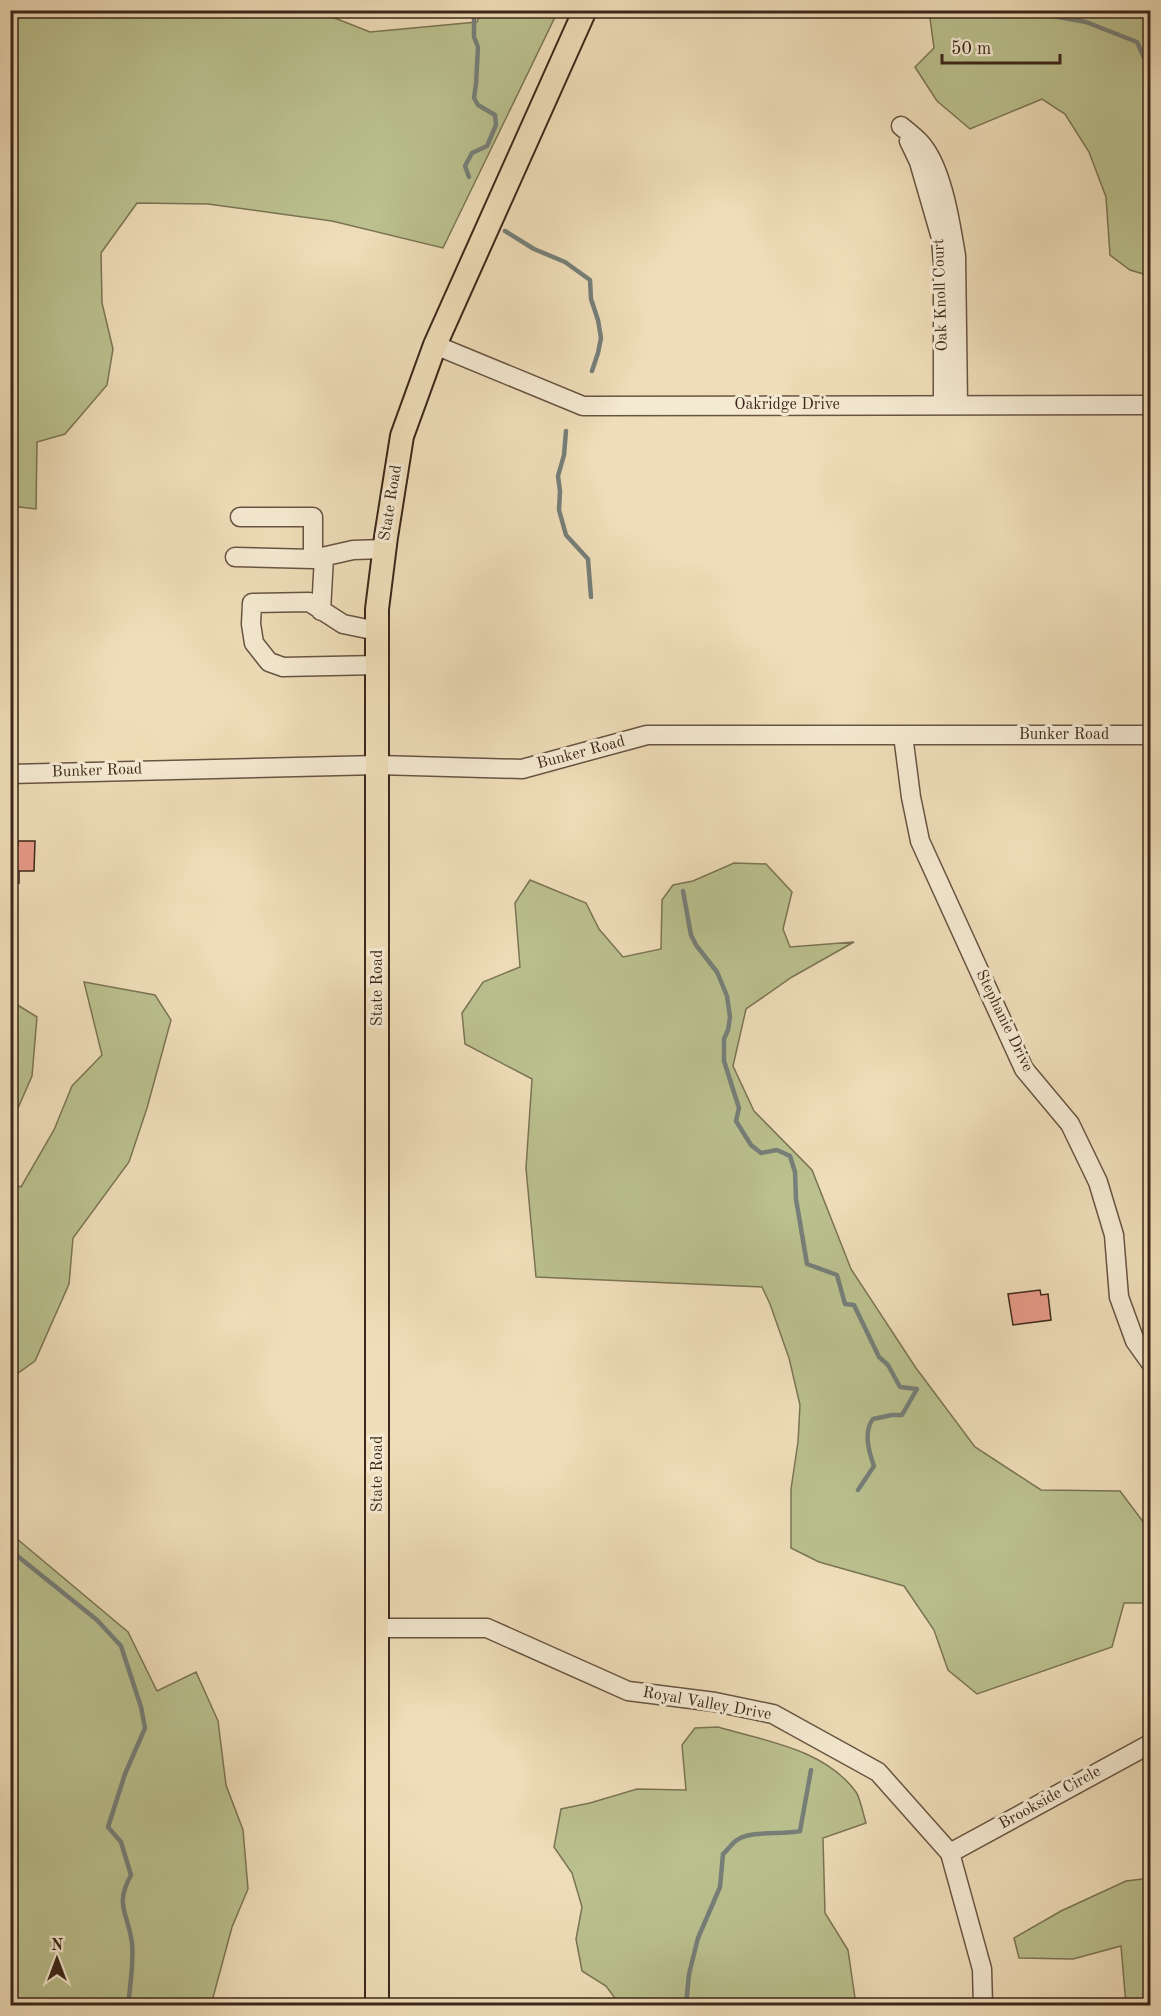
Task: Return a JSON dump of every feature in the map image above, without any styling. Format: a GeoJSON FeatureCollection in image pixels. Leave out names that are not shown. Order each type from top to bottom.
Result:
{"type":"FeatureCollection","features":[{"type":"Feature","properties":{"kind":"main road","name":"State Road"},"geometry":{"type":"LineString","coordinates":[[377,2006],[377,609],[402,436],[435,345],[585,10]]}},
{"type":"Feature","properties":{"kind":"street","name":"Oak Knoll Court"},"geometry":{"type":"LineString","coordinates":[[902,126],[925,147],[936,168],[952,232],[956,256],[951,405],[941,238],[919,162],[902,126]]}},
{"type":"Feature","properties":{"kind":"street","name":"Oakridge Drive"},"geometry":{"type":"LineString","coordinates":[[435,345],[583,406],[1150,405]]}},
{"type":"Feature","properties":{"kind":"street"},"geometry":{"type":"LineString","coordinates":[[240,516],[313,517],[321,611]]}},
{"type":"Feature","properties":{"kind":"street"},"geometry":{"type":"LineString","coordinates":[[235,557],[318,558],[353,550],[384,549]]}},
{"type":"Feature","properties":{"kind":"street"},"geometry":{"type":"LineString","coordinates":[[377,631],[343,624],[309,602],[252,603],[251,624],[254,643],[269,662],[283,667],[378,665]]}},
{"type":"Feature","properties":{"kind":"street","name":"Bunker Road"},"geometry":{"type":"LineString","coordinates":[[10,774],[378,765],[522,769],[647,735],[1150,735]]}},
{"type":"Feature","properties":{"kind":"street","name":"Stephanie Drive"},"geometry":{"type":"LineString","coordinates":[[903,735],[911,797],[920,841],[1024,1069],[1070,1124],[1098,1182],[1114,1235],[1119,1297],[1135,1341],[1150,1362]]}},
{"type":"Feature","properties":{"kind":"street","name":"Royal Valley Drive"},"geometry":{"type":"LineString","coordinates":[[377,1628],[488,1628],[627,1691],[715,1702],[773,1714],[878,1772],[950,1853],[982,1969],[983,2006]]}},
{"type":"Feature","properties":{"kind":"street","name":"Brookside Circle"},"geometry":{"type":"LineString","coordinates":[[950,1853],[1150,1744]]}},
{"type":"Feature","properties":{"kind":"green space"},"geometry":{"type":"Polygon","coordinates":[[[553,10],[557,13],[443,248],[332,221],[208,204],[137,203],[101,253],[102,303],[113,349],[107,385],[65,434],[37,442],[36,509],[11,506],[11,11],[317,11],[370,32],[477,22],[481,11],[553,10]]]}},
{"type":"Feature","properties":{"kind":"green space"},"geometry":{"type":"Polygon","coordinates":[[[929,11],[1150,11],[1150,276],[1130,270],[1110,255],[1106,197],[1089,152],[1065,114],[1042,99],[970,129],[937,101],[915,67],[934,48],[929,11]]]}},
{"type":"Feature","properties":{"kind":"green space"},"geometry":{"type":"Polygon","coordinates":[[[734,863],[766,864],[792,892],[783,929],[790,947],[854,942],[792,977],[746,1009],[733,1066],[754,1111],[812,1170],[851,1269],[916,1368],[975,1447],[1041,1490],[1120,1491],[1150,1531],[1150,1603],[1124,1603],[1112,1647],[977,1694],[948,1670],[934,1630],[904,1586],[819,1562],[791,1548],[791,1489],[798,1442],[800,1405],[789,1358],[762,1287],[536,1277],[526,1168],[532,1079],[465,1044],[462,1013],[483,982],[520,967],[515,903],[530,880],[586,903],[599,929],[623,957],[661,949],[662,900],[673,885],[693,881],[734,863]]]}},
{"type":"Feature","properties":{"kind":"green space"},"geometry":{"type":"Polygon","coordinates":[[[84,982],[155,995],[171,1020],[147,1108],[129,1162],[73,1238],[69,1284],[35,1361],[11,1378],[11,1183],[21,1187],[54,1130],[72,1086],[102,1055],[84,982]]]}},
{"type":"Feature","properties":{"kind":"green space"},"geometry":{"type":"Polygon","coordinates":[[[11,1001],[37,1017],[32,1076],[11,1124],[11,1001]]]}},
{"type":"Feature","properties":{"kind":"green space"},"geometry":{"type":"Polygon","coordinates":[[[10,1533],[128,1632],[157,1691],[196,1672],[218,1721],[226,1785],[243,1830],[248,1889],[232,1927],[211,2005],[11,2005],[10,1533]]]}},
{"type":"Feature","properties":{"kind":"green space"},"geometry":{"type":"Polygon","coordinates":[[[718,1727],[774,1742],[811,1756],[843,1777],[858,1795],[866,1823],[823,1838],[825,1913],[848,1950],[856,2005],[620,2005],[606,1986],[582,1971],[576,1939],[582,1907],[572,1873],[554,1847],[561,1809],[637,1789],[686,1790],[682,1745],[695,1728],[718,1727]]]}},
{"type":"Feature","properties":{"kind":"green space"},"geometry":{"type":"Polygon","coordinates":[[[1150,1878],[1150,2005],[1126,2005],[1121,1946],[1073,1959],[1019,1958],[1014,1938],[1061,1911],[1126,1881],[1150,1878]]]}},
{"type":"Feature","properties":{"kind":"building"},"geometry":{"type":"Polygon","coordinates":[[[18,841],[35,841],[34,871],[19,871],[19,883],[10,883],[10,845],[18,846],[18,841]]]}},
{"type":"Feature","properties":{"kind":"building"},"geometry":{"type":"Polygon","coordinates":[[[1040,1290],[1041,1295],[1048,1294],[1051,1320],[1013,1325],[1008,1294],[1040,1290]]]}},
{"type":"Feature","properties":{"kind":"waterway"},"geometry":{"type":"LineString","coordinates":[[469,177],[465,166],[472,153],[487,146],[496,125],[495,115],[478,105],[474,98],[478,47],[474,37],[474,10]]}},
{"type":"Feature","properties":{"kind":"waterway"},"geometry":{"type":"LineString","coordinates":[[1020,10],[1086,22],[1137,42],[1150,71]]}},
{"type":"Feature","properties":{"kind":"waterway"},"geometry":{"type":"LineString","coordinates":[[505,231],[534,249],[565,262],[590,280],[591,299],[601,338],[592,371]]}},
{"type":"Feature","properties":{"kind":"waterway"},"geometry":{"type":"LineString","coordinates":[[566,431],[564,455],[558,476],[559,510],[566,535],[588,559],[591,597]]}},
{"type":"Feature","properties":{"kind":"waterway"},"geometry":{"type":"LineString","coordinates":[[683,891],[691,935],[717,972],[727,996],[730,1017],[724,1039],[724,1061],[739,1108],[736,1121],[751,1145],[761,1153],[777,1150],[790,1156],[795,1172],[796,1199],[807,1264],[837,1275],[845,1304],[854,1305],[879,1357],[888,1365],[900,1387],[917,1389],[902,1415],[873,1419],[870,1424],[868,1442],[874,1466],[858,1490]]}},
{"type":"Feature","properties":{"kind":"waterway"},"geometry":{"type":"LineString","coordinates":[[10,1550],[97,1620],[121,1646],[141,1707],[145,1728],[125,1774],[108,1827],[121,1842],[131,1875],[123,1894],[132,1943],[132,1974],[128,2006]]}},
{"type":"Feature","properties":{"kind":"waterway"},"geometry":{"type":"LineString","coordinates":[[686,2006],[689,1974],[698,1938],[720,1887],[723,1854],[735,1841],[743,1837],[800,1831],[811,1770]]}}]}
